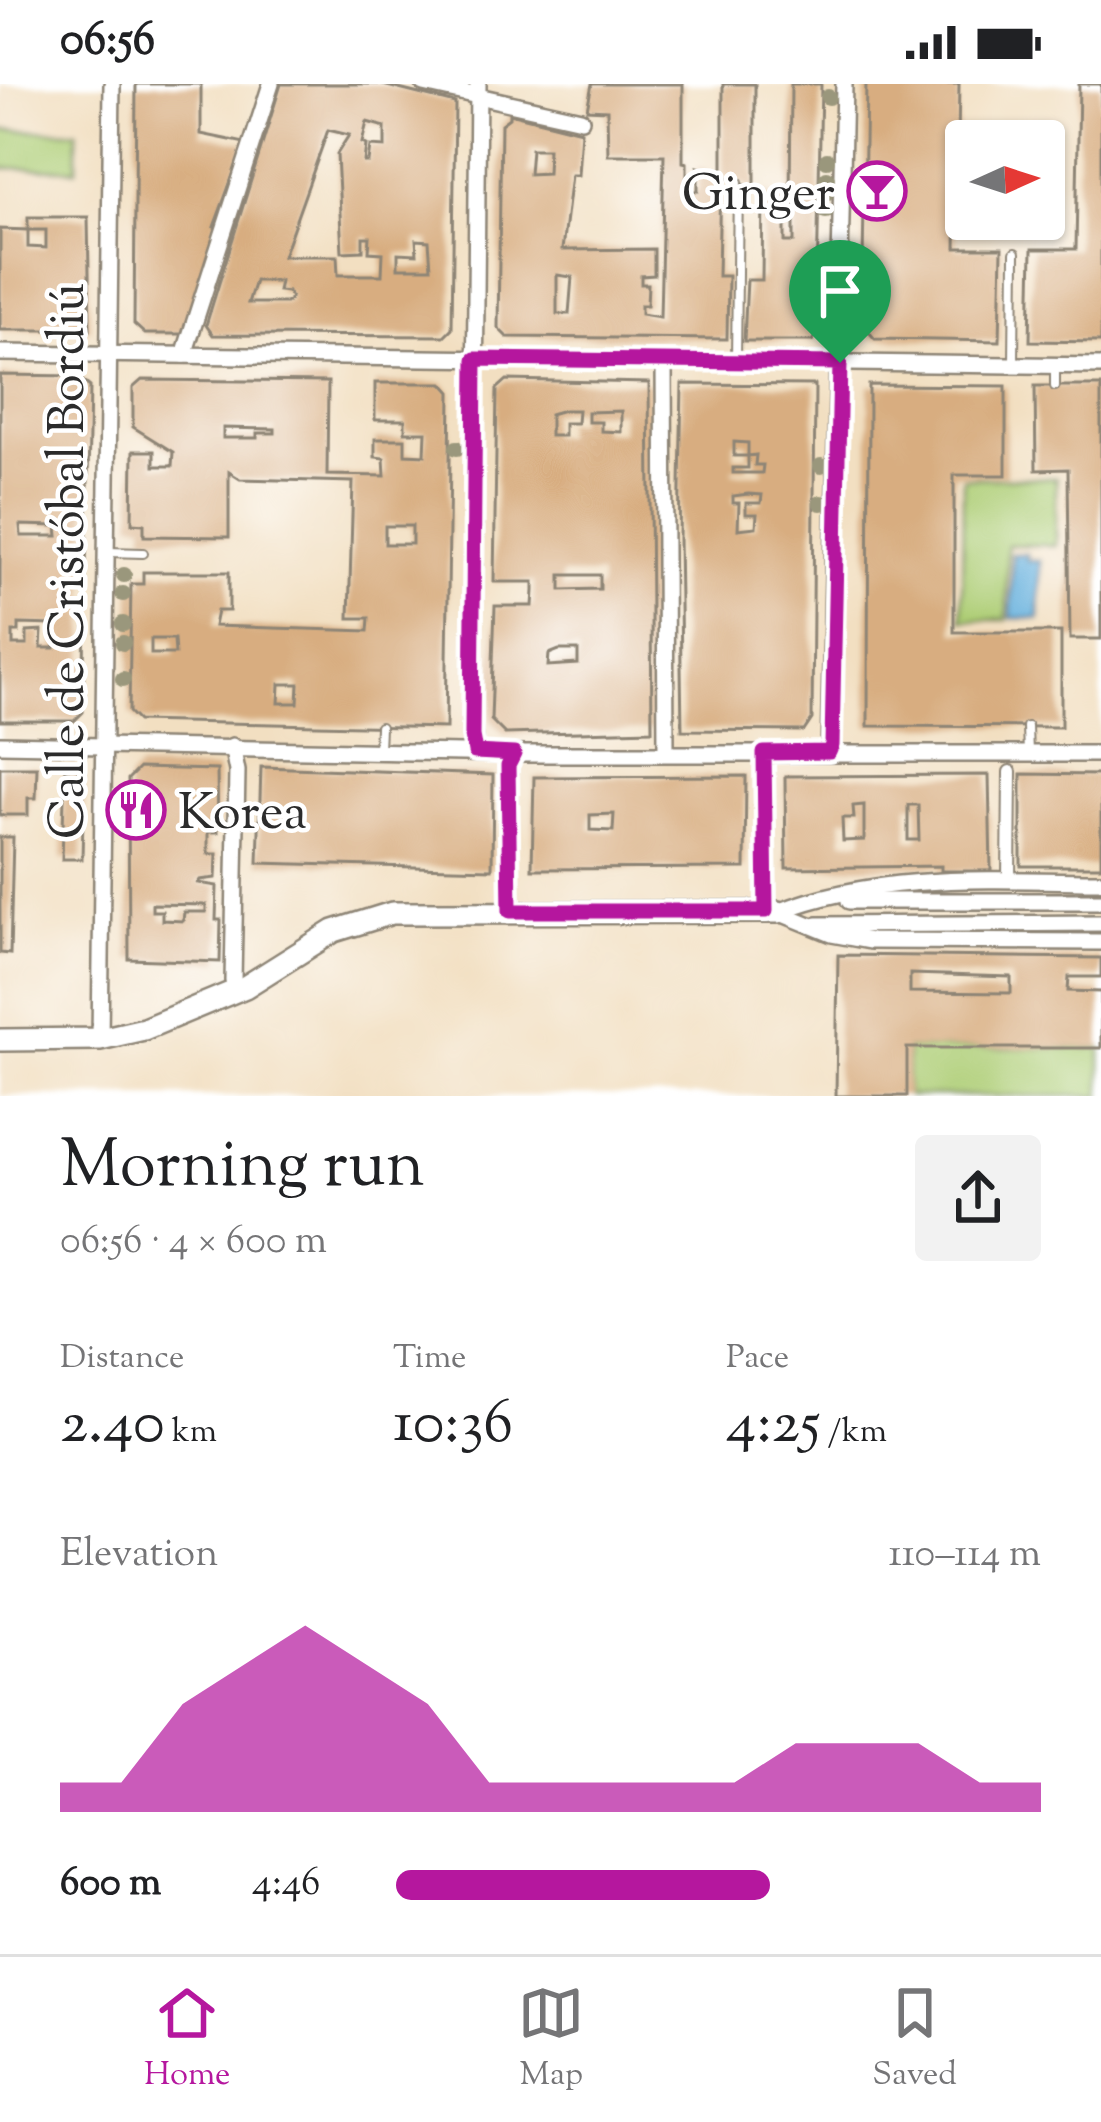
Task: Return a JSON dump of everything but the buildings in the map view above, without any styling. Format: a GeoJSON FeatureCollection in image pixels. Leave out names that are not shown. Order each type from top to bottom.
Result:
{"type":"FeatureCollection","features":[{"type":"Feature","properties":{"kind":"street","name":"Calle de Cristóbal Bordiú"},"geometry":{"type":"LineString","coordinates":[[100,1040],[112,84]]}},
{"type":"Feature","properties":{"kind":"street"},"geometry":{"type":"LineString","coordinates":[[184,355],[272,84]]}},
{"type":"Feature","properties":{"kind":"street"},"geometry":{"type":"LineString","coordinates":[[424,84],[478,90],[581,119]]}},
{"type":"Feature","properties":{"kind":"street"},"geometry":{"type":"LineString","coordinates":[[829,752],[844,84]]}},
{"type":"Feature","properties":{"kind":"street"},"geometry":{"type":"LineString","coordinates":[[475,752],[478,90]]}},
{"type":"Feature","properties":{"kind":"street"},"geometry":{"type":"LineString","coordinates":[[0,353],[1101,366]]}},
{"type":"Feature","properties":{"kind":"street"},"geometry":{"type":"LineString","coordinates":[[664,361],[666,752]]}},
{"type":"Feature","properties":{"kind":"street"},"geometry":{"type":"LineString","coordinates":[[0,744],[514,754],[1101,754]]}},
{"type":"Feature","properties":{"kind":"street"},"geometry":{"type":"LineString","coordinates":[[232,746],[237,772],[233,981],[239,990]]}},
{"type":"Feature","properties":{"kind":"street"},"geometry":{"type":"LineString","coordinates":[[764,753],[772,912]]}},
{"type":"Feature","properties":{"kind":"street"},"geometry":{"type":"LineString","coordinates":[[510,911],[508,766],[514,754]]}},
{"type":"Feature","properties":{"kind":"street"},"geometry":{"type":"LineString","coordinates":[[1009,880],[1010,772]]}},
{"type":"Feature","properties":{"kind":"street"},"geometry":{"type":"LineString","coordinates":[[772,912],[810,899],[891,884],[1101,881]]}},
{"type":"Feature","properties":{"kind":"street"},"geometry":{"type":"LineString","coordinates":[[810,899],[1101,901]]}},
{"type":"Feature","properties":{"kind":"street"},"geometry":{"type":"LineString","coordinates":[[0,1040],[100,1040],[160,1023],[239,990],[334,931],[373,917],[410,912],[772,912],[832,934],[870,941],[1101,942]]}},
{"type":"Feature","properties":{"kind":"street"},"geometry":{"type":"LineString","coordinates":[[814,926],[850,922],[1101,923]]}},
{"type":"Feature","properties":{"kind":"lane"},"geometry":{"type":"LineString","coordinates":[[736,362],[738,182]]}},
{"type":"Feature","properties":{"kind":"lane"},"geometry":{"type":"LineString","coordinates":[[1014,365],[1015,254]]}},
{"type":"Feature","properties":{"kind":"lane"},"geometry":{"type":"LineString","coordinates":[[1055,366],[1055,386]]}},
{"type":"Feature","properties":{"kind":"lane"},"geometry":{"type":"LineString","coordinates":[[88,489],[108,489]]}},
{"type":"Feature","properties":{"kind":"lane"},"geometry":{"type":"LineString","coordinates":[[108,552],[143,553]]}},
{"type":"Feature","properties":{"kind":"lane"},"geometry":{"type":"LineString","coordinates":[[379,750],[380,727]]}},
{"type":"Feature","properties":{"kind":"lane"},"geometry":{"type":"LineString","coordinates":[[1027,727],[1028,753]]}},
{"type":"Feature","properties":{"kind":"green space"},"geometry":{"type":"Polygon","coordinates":[[[0,130],[77,131],[77,169],[0,168],[0,130]]]}},
{"type":"Feature","properties":{"kind":"green space"},"geometry":{"type":"Polygon","coordinates":[[[963,478],[1056,478],[1056,545],[1007,545],[1007,620],[962,620],[963,478]]]}},
{"type":"Feature","properties":{"kind":"green space"},"geometry":{"type":"Polygon","coordinates":[[[907,1048],[1101,1048],[1101,1096],[907,1096],[907,1048]]]}},
{"type":"Feature","properties":{"kind":"water"},"geometry":{"type":"Polygon","coordinates":[[[1012,554],[1027,554],[1027,561],[1040,561],[1039,619],[1011,618],[1012,554]]]}},
{"type":"Feature","properties":{"kind":"place","name":"Ginger"},"geometry":{"type":"Point","coordinates":[877,191]}},
{"type":"Feature","properties":{"kind":"place","name":"Korea"},"geometry":{"type":"Point","coordinates":[136,810]}},
{"type":"Feature","properties":{"kind":"route"},"geometry":{"type":"LineString","coordinates":[[475,359],[840,363],[832,745],[829,752],[764,753],[766,911],[510,911],[508,766],[514,754],[475,752],[472,736],[475,359]]}}]}
